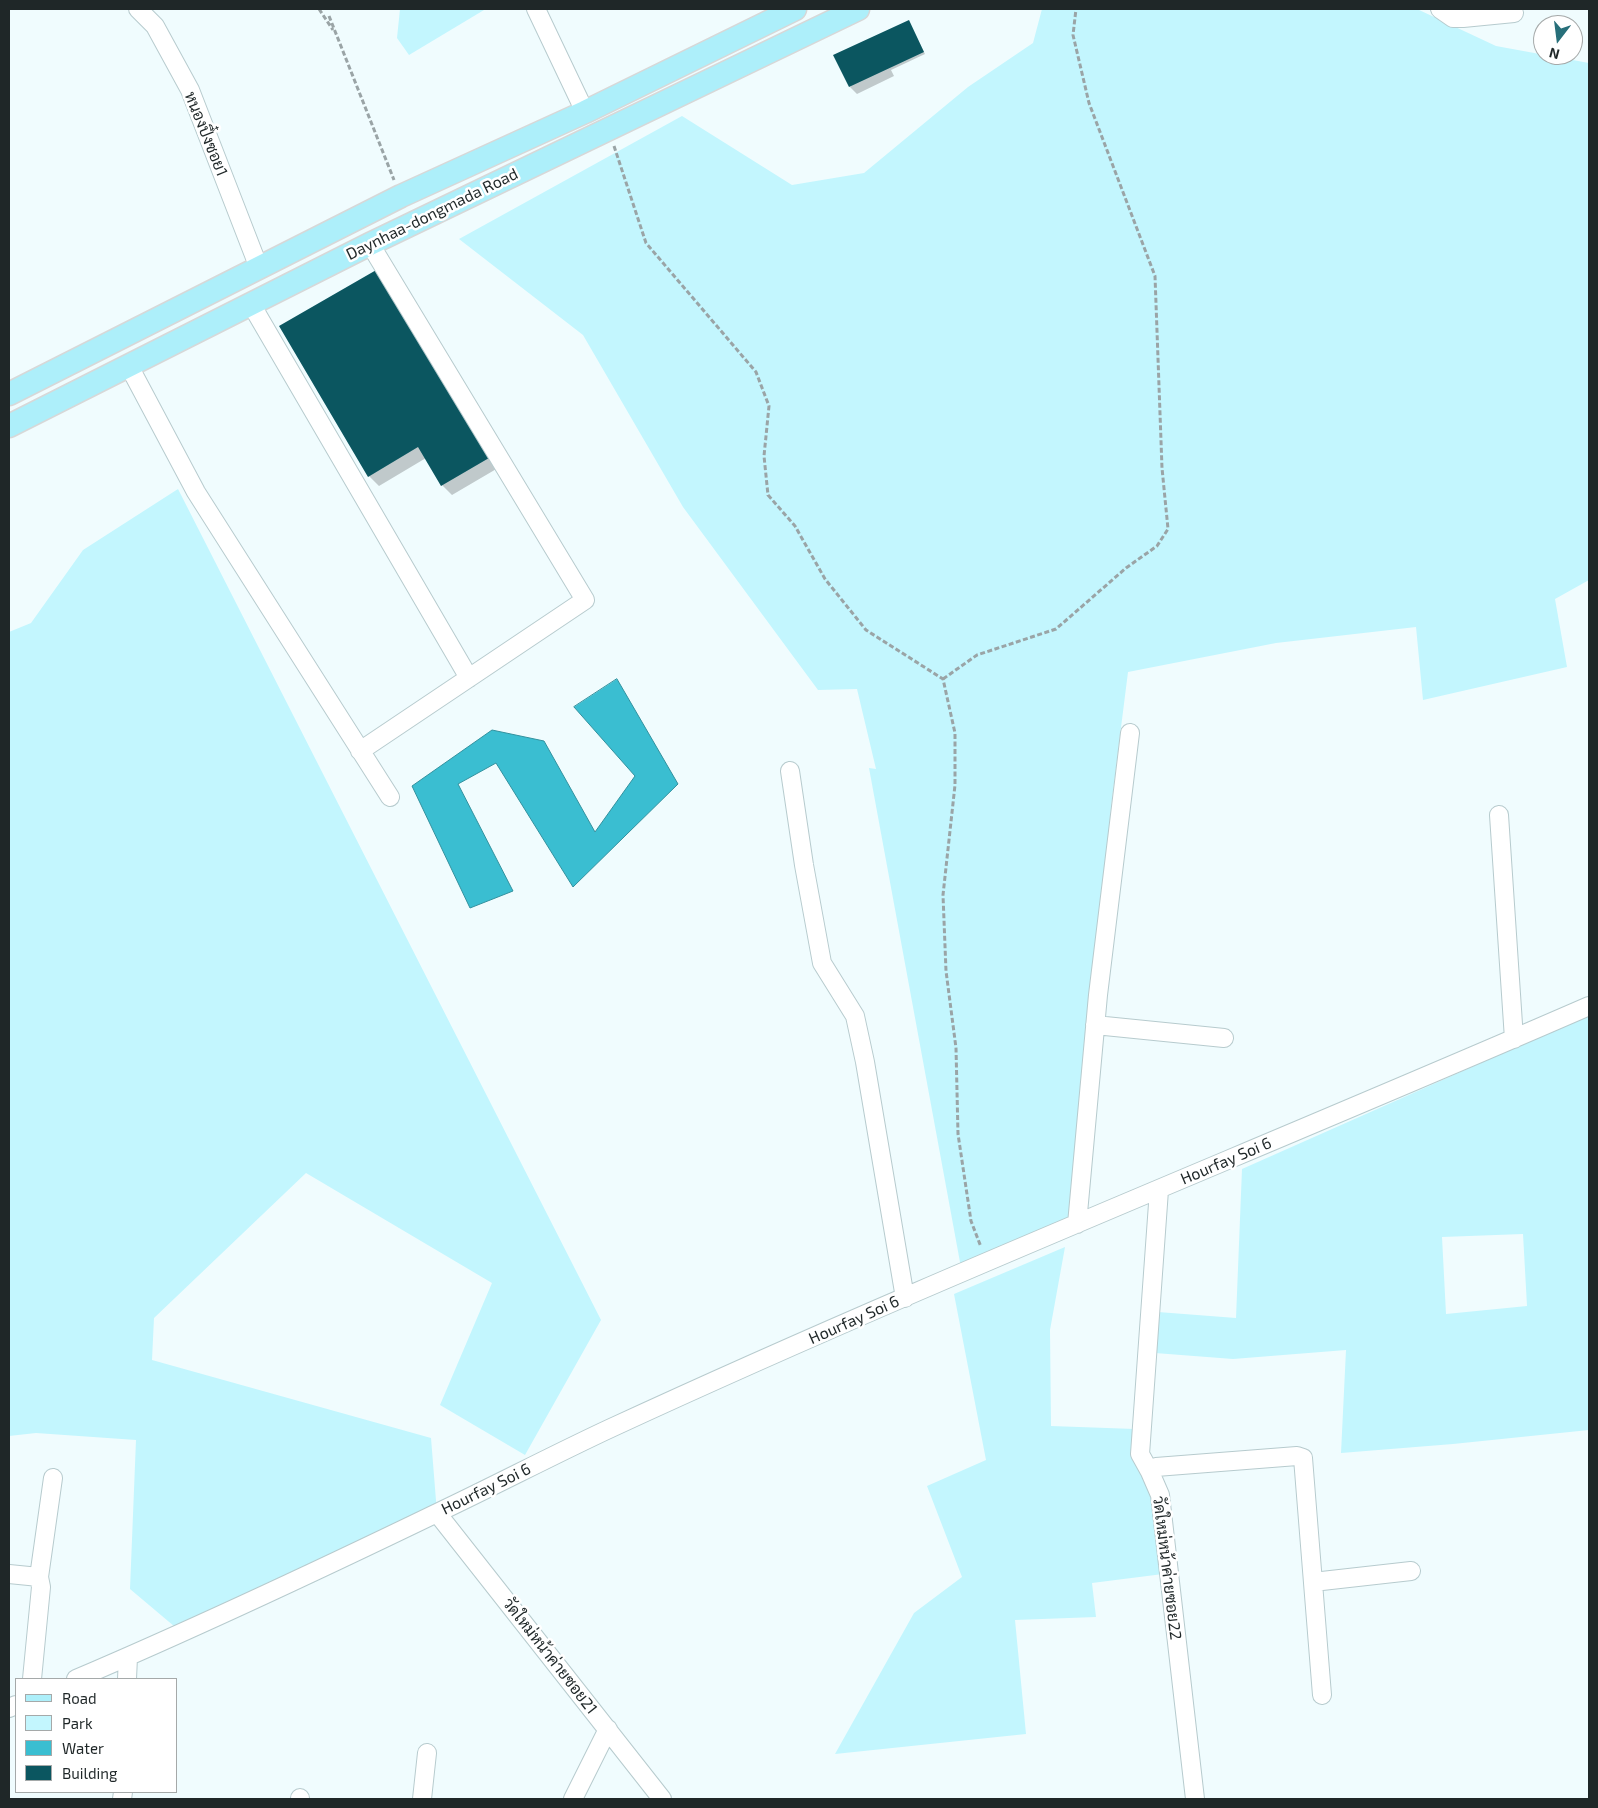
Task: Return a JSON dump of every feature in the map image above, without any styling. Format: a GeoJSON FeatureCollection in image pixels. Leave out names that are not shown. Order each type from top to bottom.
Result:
{"type":"FeatureCollection","features":[{"type":"Feature","properties":{"kind":"main road","name":"Daynhaa-dongmada Road"},"geometry":{"type":"LineString","coordinates":[[9,394],[401,196],[585,112],[793,9]]}},
{"type":"Feature","properties":{"kind":"main road","name":"Daynhaa-dongmada Road"},"geometry":{"type":"LineString","coordinates":[[9,426],[370,244],[858,9]]}},
{"type":"Feature","properties":{"kind":"main road"},"geometry":{"type":"LineString","coordinates":[[212,292],[227,316]]}},
{"type":"Feature","properties":{"kind":"street","name":"หนองปึ๋งซอย1"},"geometry":{"type":"LineString","coordinates":[[138,9],[155,26],[190,90],[259,268]]}},
{"type":"Feature","properties":{"kind":"street"},"geometry":{"type":"LineString","coordinates":[[536,9],[585,112]]}},
{"type":"Feature","properties":{"kind":"street"},"geometry":{"type":"LineString","coordinates":[[1440,9],[1453,18],[1514,13]]}},
{"type":"Feature","properties":{"kind":"street"},"geometry":{"type":"LineString","coordinates":[[360,751],[585,600],[370,244]]}},
{"type":"Feature","properties":{"kind":"street"},"geometry":{"type":"LineString","coordinates":[[251,304],[469,678]]}},
{"type":"Feature","properties":{"kind":"street"},"geometry":{"type":"LineString","coordinates":[[129,366],[196,492],[390,796]]}},
{"type":"Feature","properties":{"kind":"street"},"geometry":{"type":"LineString","coordinates":[[1077,1224],[1095,1024],[1130,733]]}},
{"type":"Feature","properties":{"kind":"street"},"geometry":{"type":"LineString","coordinates":[[790,771],[804,865],[822,963],[855,1016],[865,1062],[905,1298]]}},
{"type":"Feature","properties":{"kind":"street"},"geometry":{"type":"LineString","coordinates":[[1498,815],[1514,1039]]}},
{"type":"Feature","properties":{"kind":"street","name":"Hourfay Soi 6"},"geometry":{"type":"LineString","coordinates":[[78,1678],[128,1657],[437,1513],[610,1429],[986,1261],[1159,1190],[1589,1006]]}},
{"type":"Feature","properties":{"kind":"street"},"geometry":{"type":"LineString","coordinates":[[1095,1024],[1224,1038]]}},
{"type":"Feature","properties":{"kind":"street","name":"วัดใหม่หน้าค่ายซอย22"},"geometry":{"type":"LineString","coordinates":[[1159,1190],[1140,1454],[1160,1495],[1195,1799]]}},
{"type":"Feature","properties":{"kind":"street"},"geometry":{"type":"LineString","coordinates":[[1150,1472],[1156,1467],[1303,1458],[1322,1695]]}},
{"type":"Feature","properties":{"kind":"street"},"geometry":{"type":"LineString","coordinates":[[32,1678],[41,1587],[39,1577],[53,1478]]}},
{"type":"Feature","properties":{"kind":"street","name":"วัดใหม่หน้าค่ายซอย21"},"geometry":{"type":"LineString","coordinates":[[437,1513],[662,1799]]}},
{"type":"Feature","properties":{"kind":"street"},"geometry":{"type":"LineString","coordinates":[[1313,1582],[1411,1571]]}},
{"type":"Feature","properties":{"kind":"street"},"geometry":{"type":"LineString","coordinates":[[9,1574],[39,1577]]}},
{"type":"Feature","properties":{"kind":"street"},"geometry":{"type":"LineString","coordinates":[[127,1678],[128,1657]]}},
{"type":"Feature","properties":{"kind":"street"},"geometry":{"type":"LineString","coordinates":[[573,1799],[608,1729]]}},
{"type":"Feature","properties":{"kind":"street"},"geometry":{"type":"LineString","coordinates":[[422,1799],[427,1753]]}},
{"type":"Feature","properties":{"kind":"path"},"geometry":{"type":"LineString","coordinates":[[319,9],[338,39]]}},
{"type":"Feature","properties":{"kind":"path"},"geometry":{"type":"LineString","coordinates":[[943,678],[978,655],[1056,629],[1126,568],[1157,546],[1168,529],[1162,468],[1155,276],[1089,104],[1073,35],[1076,9]]}},
{"type":"Feature","properties":{"kind":"path"},"geometry":{"type":"LineString","coordinates":[[329,16],[401,196]]}},
{"type":"Feature","properties":{"kind":"path"},"geometry":{"type":"LineString","coordinates":[[609,130],[646,243],[756,372],[769,406],[764,456],[768,495],[795,526],[825,579],[866,630],[943,678],[956,733],[955,785],[943,895],[946,971],[956,1048],[958,1134],[971,1221],[986,1261]]}},
{"type":"Feature","properties":{"kind":"green space"},"geometry":{"type":"Polygon","coordinates":[[[400,9],[484,10],[409,55],[397,38],[400,9]]]}},
{"type":"Feature","properties":{"kind":"green space"},"geometry":{"type":"Polygon","coordinates":[[[1042,9],[1417,9],[1496,46],[1533,53],[1533,65],[1583,65],[1583,62],[1589,63],[1589,580],[1555,599],[1567,667],[1423,700],[1416,627],[1276,643],[1128,672],[1111,807],[1077,1224],[962,1273],[869,768],[876,769],[857,689],[818,690],[683,507],[583,335],[459,239],[682,116],[792,185],[864,173],[968,87],[1033,43],[1042,9]]]}},
{"type":"Feature","properties":{"kind":"green space"},"geometry":{"type":"Polygon","coordinates":[[[178,489],[601,1320],[525,1455],[440,1405],[492,1283],[306,1173],[154,1318],[152,1360],[431,1438],[437,1513],[181,1632],[130,1589],[136,1440],[36,1433],[9,1436],[9,632],[31,623],[83,550],[178,489]]]}},
{"type":"Feature","properties":{"kind":"green space"},"geometry":{"type":"Polygon","coordinates":[[[1589,1015],[1589,1430],[1341,1453],[1346,1350],[1233,1359],[1155,1353],[1158,1312],[1236,1318],[1242,1169],[1589,1015]],[[1523,1234],[1442,1237],[1446,1314],[1527,1306],[1523,1234]]]}},
{"type":"Feature","properties":{"kind":"green space"},"geometry":{"type":"Polygon","coordinates":[[[1065,1247],[1050,1330],[1051,1426],[1135,1429],[1156,1500],[1163,1574],[1092,1583],[1096,1617],[1015,1620],[1026,1734],[835,1754],[914,1613],[962,1577],[927,1486],[986,1460],[954,1294],[1065,1247]]]}},
{"type":"Feature","properties":{"kind":"water"},"geometry":{"type":"Polygon","coordinates":[[[617,679],[678,784],[573,887],[496,763],[458,784],[513,891],[470,908],[412,786],[492,730],[544,741],[595,832],[635,776],[574,707],[617,679]]]}},
{"type":"Feature","properties":{"kind":"building"},"geometry":{"type":"Polygon","coordinates":[[[909,20],[924,52],[849,87],[833,55],[909,20]]]}},
{"type":"Feature","properties":{"kind":"building"},"geometry":{"type":"Polygon","coordinates":[[[378,269],[489,458],[441,486],[418,447],[368,477],[279,326],[378,269]]]}}]}
